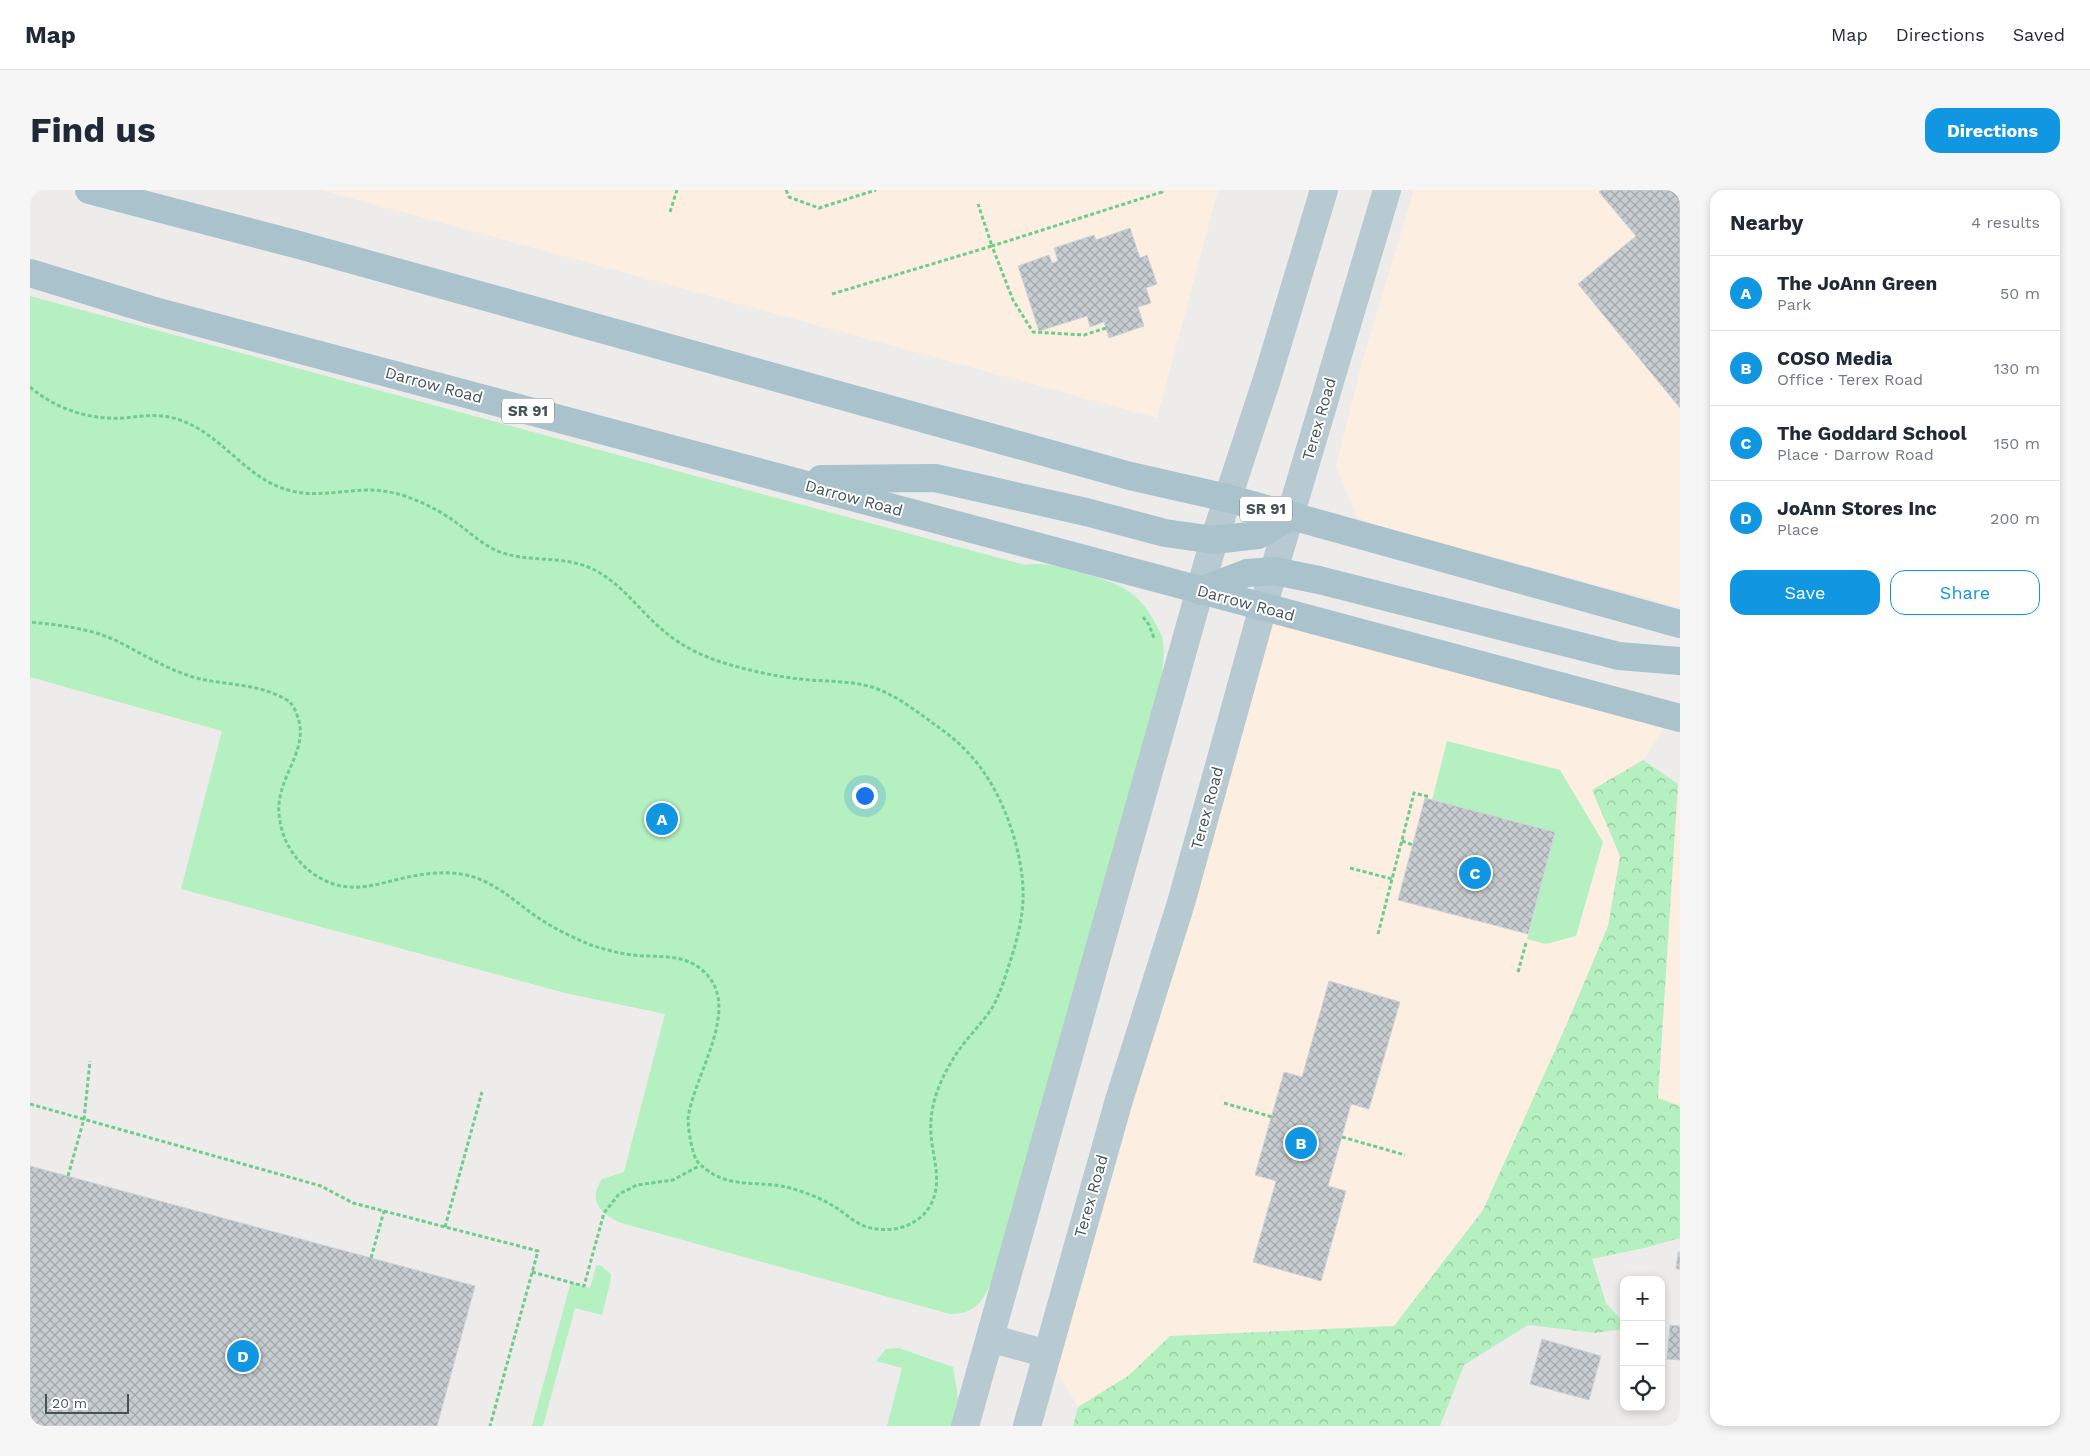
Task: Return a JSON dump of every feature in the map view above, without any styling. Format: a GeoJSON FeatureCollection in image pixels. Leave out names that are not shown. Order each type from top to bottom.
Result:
{"type":"FeatureCollection","features":[{"type":"Feature","properties":{"kind":"main road","name":"SR 91"},"geometry":{"type":"LineString","coordinates":[[89,190],[299,246],[1130,476],[1227,498],[1680,624]]}},
{"type":"Feature","properties":{"kind":"main road","name":"Darrow Road"},"geometry":{"type":"LineString","coordinates":[[30,273],[151,310],[1680,718]]}},
{"type":"Feature","properties":{"kind":"main road"},"geometry":{"type":"LineString","coordinates":[[785,479],[935,478],[1086,512],[1165,533],[1214,540],[1258,534],[1291,516]]}},
{"type":"Feature","properties":{"kind":"main road"},"geometry":{"type":"LineString","coordinates":[[1200,591],[1247,573],[1274,571],[1319,580],[1619,656],[1680,662]]}},
{"type":"Feature","properties":{"kind":"street"},"geometry":{"type":"LineString","coordinates":[[965,1426],[1214,540],[1267,379],[1324,190]]}},
{"type":"Feature","properties":{"kind":"street","name":"Terex Road"},"geometry":{"type":"LineString","coordinates":[[1027,1426],[1119,1100],[1182,903],[1263,607],[1387,190]]}},
{"type":"Feature","properties":{"kind":"street"},"geometry":{"type":"LineString","coordinates":[[990,1338],[1047,1354]]}},
{"type":"Feature","properties":{"kind":"path"},"geometry":{"type":"LineString","coordinates":[[670,212],[677,190]]}},
{"type":"Feature","properties":{"kind":"path"},"geometry":{"type":"LineString","coordinates":[[786,190],[789,197],[819,208],[876,190]]}},
{"type":"Feature","properties":{"kind":"path"},"geometry":{"type":"LineString","coordinates":[[832,294],[992,246],[1162,192],[1161,190]]}},
{"type":"Feature","properties":{"kind":"path"},"geometry":{"type":"LineString","coordinates":[[978,204],[1012,300],[1033,332],[1084,335],[1106,328]]}},
{"type":"Feature","properties":{"kind":"path"},"geometry":{"type":"LineString","coordinates":[[30,387],[40,396],[62,408],[93,417],[117,418],[165,415],[190,423],[213,436],[246,468],[263,480],[289,491],[313,495],[363,490],[390,492],[444,514],[482,542],[502,552],[578,563],[597,570],[617,585],[665,632],[709,658],[775,675],[866,685],[902,702],[944,730],[970,754],[984,772],[996,794],[1008,823],[1020,864],[1023,889],[1022,911],[1011,959],[993,1007],[958,1050],[936,1094],[931,1115],[931,1134],[938,1185],[934,1200],[927,1212],[907,1226],[894,1229],[876,1229],[863,1226],[833,1205],[782,1185],[723,1180],[699,1166],[692,1149],[688,1119],[709,1055],[719,1004],[718,989],[708,973],[687,959],[618,952],[587,943],[542,920],[522,904],[483,880],[462,874],[438,872],[413,876],[366,888],[345,888],[321,879],[303,866],[289,848],[280,824],[279,800],[297,755],[301,736],[299,718],[291,703],[271,692],[245,685],[216,683],[163,667],[112,639],[85,630],[30,622]]}},
{"type":"Feature","properties":{"kind":"path"},"geometry":{"type":"LineString","coordinates":[[1143,617],[1149,625],[1154,638]]}},
{"type":"Feature","properties":{"kind":"path"},"geometry":{"type":"LineString","coordinates":[[1378,934],[1414,793],[1430,797]]}},
{"type":"Feature","properties":{"kind":"path"},"geometry":{"type":"LineString","coordinates":[[1402,842],[1413,845]]}},
{"type":"Feature","properties":{"kind":"path"},"geometry":{"type":"LineString","coordinates":[[1350,868],[1392,879]]}},
{"type":"Feature","properties":{"kind":"path"},"geometry":{"type":"LineString","coordinates":[[1518,972],[1526,943]]}},
{"type":"Feature","properties":{"kind":"path"},"geometry":{"type":"LineString","coordinates":[[68,1176],[84,1119],[90,1061]]}},
{"type":"Feature","properties":{"kind":"path"},"geometry":{"type":"LineString","coordinates":[[445,1227],[482,1092]]}},
{"type":"Feature","properties":{"kind":"path"},"geometry":{"type":"LineString","coordinates":[[1224,1103],[1272,1117]]}},
{"type":"Feature","properties":{"kind":"path"},"geometry":{"type":"LineString","coordinates":[[30,1104],[320,1186],[353,1203],[538,1251],[490,1426]]}},
{"type":"Feature","properties":{"kind":"path"},"geometry":{"type":"LineString","coordinates":[[1342,1137],[1405,1155]]}},
{"type":"Feature","properties":{"kind":"path"},"geometry":{"type":"LineString","coordinates":[[532,1272],[584,1286],[604,1213],[619,1194],[637,1185],[673,1180],[699,1166]]}},
{"type":"Feature","properties":{"kind":"path"},"geometry":{"type":"LineString","coordinates":[[371,1258],[384,1211]]}},
{"type":"Feature","properties":{"kind":"shaded area"},"geometry":{"type":"Polygon","coordinates":[[[322,190],[1218,190],[1157,418],[322,190]]]}},
{"type":"Feature","properties":{"kind":"shaded area"},"geometry":{"type":"Polygon","coordinates":[[[1414,190],[1680,190],[1680,607],[1376,525],[1357,517],[1336,466],[1363,359],[1414,190]]]}},
{"type":"Feature","properties":{"kind":"shaded area"},"geometry":{"type":"Polygon","coordinates":[[[1263,607],[1672,716],[1643,760],[1592,790],[1620,856],[1608,926],[1566,1026],[1483,1210],[1394,1326],[1171,1336],[1128,1376],[1078,1407],[1047,1354],[1263,607]]]}},
{"type":"Feature","properties":{"kind":"shaded area"},"geometry":{"type":"Polygon","coordinates":[[[1680,772],[1680,1122],[1642,1111],[1680,772]]]}},
{"type":"Feature","properties":{"kind":"green space"},"geometry":{"type":"Polygon","coordinates":[[[30,296],[1025,565],[1054,566],[1094,576],[1115,584],[1134,595],[1149,612],[1162,637],[1164,656],[1160,687],[996,1274],[984,1297],[974,1308],[950,1314],[618,1222],[601,1210],[596,1199],[598,1186],[602,1179],[624,1172],[665,1014],[565,993],[181,889],[222,731],[30,677],[30,296]]]}},
{"type":"Feature","properties":{"kind":"green space"},"geometry":{"type":"Polygon","coordinates":[[[1447,741],[1560,770],[1603,842],[1576,936],[1546,944],[1527,939],[1555,832],[1432,800],[1447,741]]]}},
{"type":"Feature","properties":{"kind":"green space"},"geometry":{"type":"Polygon","coordinates":[[[1643,760],[1678,784],[1658,1098],[1680,1106],[1680,1238],[1592,1259],[1606,1303],[1620,1319],[1620,1330],[1596,1333],[1528,1325],[1464,1365],[1440,1426],[1073,1426],[1078,1407],[1128,1376],[1170,1336],[1394,1326],[1483,1210],[1566,1026],[1608,926],[1620,856],[1592,790],[1643,760]]]}},
{"type":"Feature","properties":{"kind":"green space"},"geometry":{"type":"Polygon","coordinates":[[[600,1265],[611,1274],[602,1315],[575,1308],[543,1426],[532,1426],[570,1285],[572,1283],[590,1288],[596,1266],[600,1265]]]}},
{"type":"Feature","properties":{"kind":"green space"},"geometry":{"type":"Polygon","coordinates":[[[899,1348],[953,1367],[958,1398],[951,1426],[887,1426],[902,1368],[876,1361],[886,1349],[899,1348]]]}},
{"type":"Feature","properties":{"kind":"building"},"geometry":{"type":"Polygon","coordinates":[[[1602,190],[1680,190],[1680,408],[1578,284],[1636,236],[1599,192],[1602,190]]]}},
{"type":"Feature","properties":{"kind":"building"},"geometry":{"type":"Polygon","coordinates":[[[1130,228],[1140,258],[1147,255],[1157,284],[1146,288],[1151,303],[1138,307],[1144,326],[1109,338],[1104,322],[1090,327],[1087,316],[1039,331],[1018,266],[1049,255],[1052,263],[1058,261],[1054,248],[1094,235],[1096,240],[1130,228]]]}},
{"type":"Feature","properties":{"kind":"building"},"geometry":{"type":"Polygon","coordinates":[[[1425,798],[1555,832],[1528,934],[1398,900],[1425,798]]]}},
{"type":"Feature","properties":{"kind":"building"},"geometry":{"type":"Polygon","coordinates":[[[1329,981],[1400,1002],[1369,1109],[1351,1104],[1328,1186],[1346,1191],[1321,1281],[1253,1262],[1276,1181],[1255,1175],[1284,1072],[1302,1077],[1329,981]]]}},
{"type":"Feature","properties":{"kind":"building"},"geometry":{"type":"Polygon","coordinates":[[[30,1166],[475,1286],[437,1426],[30,1426],[30,1166]]]}},
{"type":"Feature","properties":{"kind":"building"},"geometry":{"type":"Polygon","coordinates":[[[1678,1252],[1680,1252],[1680,1269],[1676,1269],[1678,1252]]]}},
{"type":"Feature","properties":{"kind":"building"},"geometry":{"type":"Polygon","coordinates":[[[1670,1325],[1680,1326],[1680,1360],[1667,1359],[1670,1325]]]}},
{"type":"Feature","properties":{"kind":"building"},"geometry":{"type":"Polygon","coordinates":[[[1542,1339],[1601,1356],[1589,1400],[1530,1384],[1542,1339]]]}},
{"type":"Feature","properties":{"kind":"place","name":"The JoAnn Green"},"geometry":{"type":"Point","coordinates":[662,819]}},
{"type":"Feature","properties":{"kind":"place","name":"The Goddard School"},"geometry":{"type":"Point","coordinates":[1475,873]}},
{"type":"Feature","properties":{"kind":"place","name":"COSO Media"},"geometry":{"type":"Point","coordinates":[1301,1143]}},
{"type":"Feature","properties":{"kind":"place","name":"JoAnn Stores Inc"},"geometry":{"type":"Point","coordinates":[243,1356]}}]}
